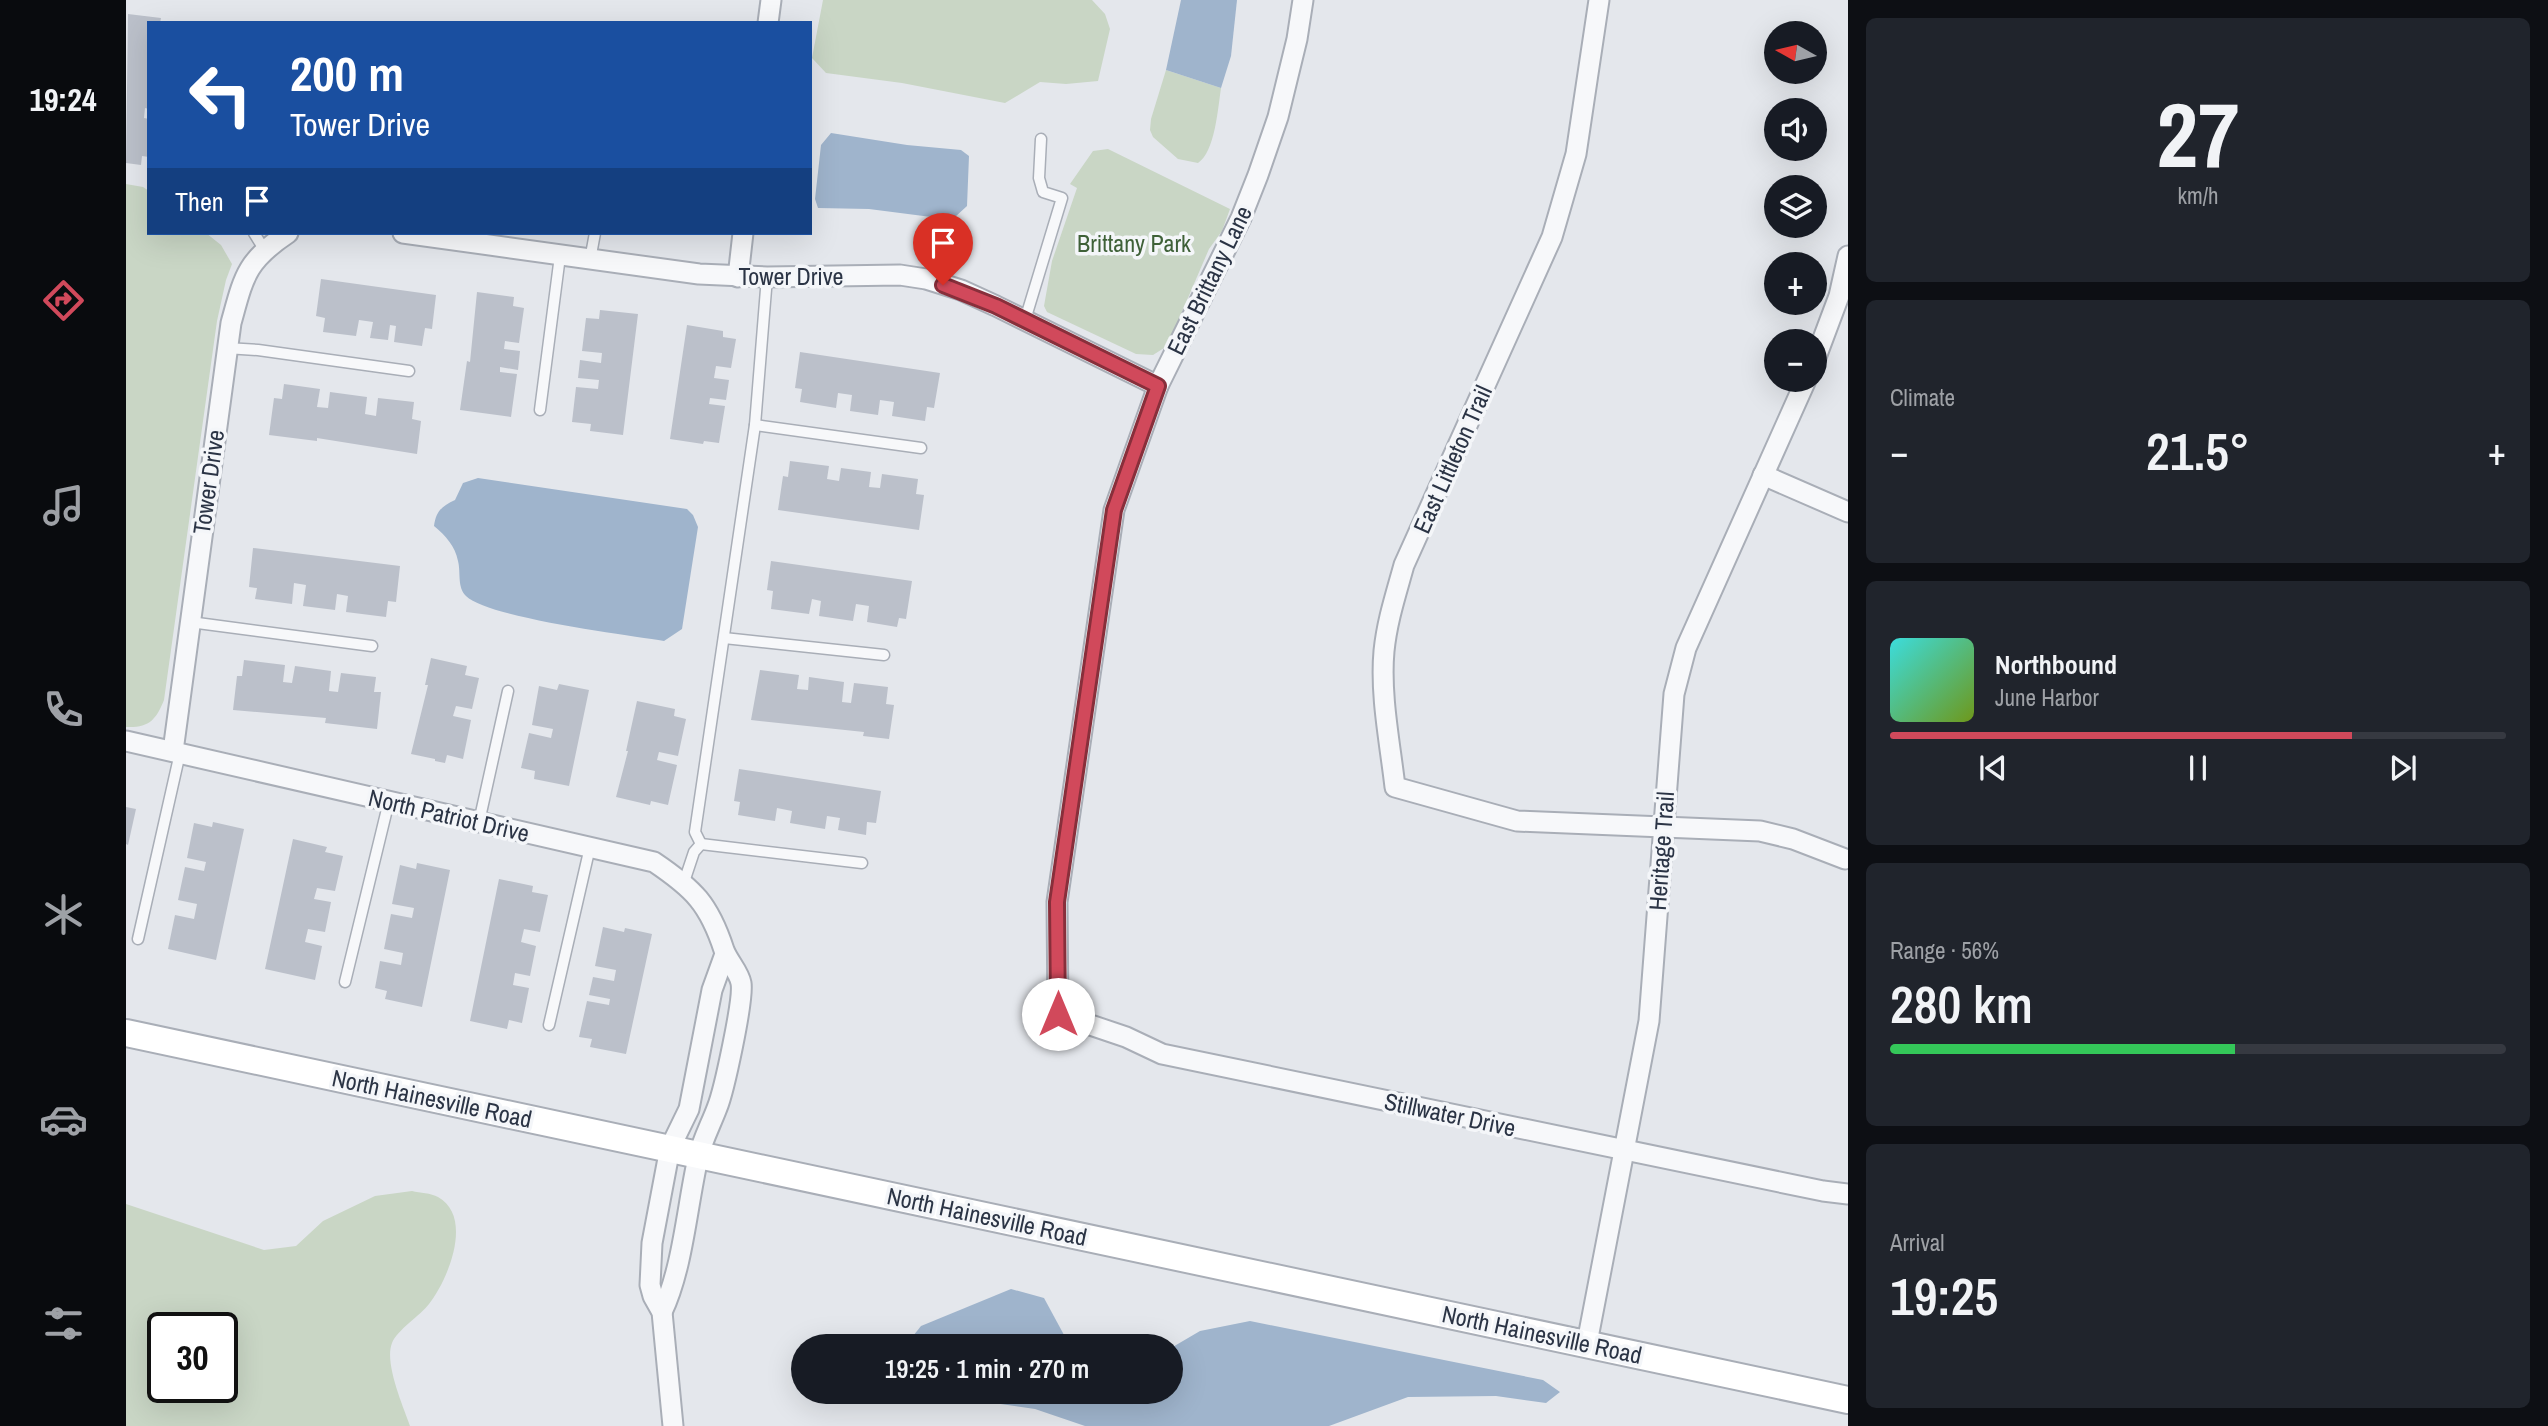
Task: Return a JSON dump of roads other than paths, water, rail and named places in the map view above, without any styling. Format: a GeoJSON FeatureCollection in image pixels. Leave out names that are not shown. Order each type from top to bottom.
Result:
{"type":"FeatureCollection","features":[{"type":"Feature","properties":{"kind":"main road","name":"North Hainesville Road"},"geometry":{"type":"LineString","coordinates":[[126,1033],[1848,1400]]}},
{"type":"Feature","properties":{"kind":"street"},"geometry":{"type":"LineString","coordinates":[[768,21],[771,0]]}},
{"type":"Feature","properties":{"kind":"street","name":"East Brittany Lane"},"geometry":{"type":"LineString","coordinates":[[1058,1014],[1057,902],[1114,510],[1158,386],[1241,218],[1258,175],[1278,117],[1297,40],[1303,0]]}},
{"type":"Feature","properties":{"kind":"street","name":"East Littleton Trail"},"geometry":{"type":"LineString","coordinates":[[1599,0],[1576,154],[1552,237],[1404,565],[1390,614],[1384,653],[1385,704],[1395,787],[1517,821],[1662,827]]}},
{"type":"Feature","properties":{"kind":"street","name":"Tower Drive"},"geometry":{"type":"LineString","coordinates":[[176,752],[226,348],[243,277],[259,241],[281,235]]}},
{"type":"Feature","properties":{"kind":"street","name":"Tower Drive"},"geometry":{"type":"LineString","coordinates":[[417,235],[590,260],[738,277],[900,275],[926,279],[961,290],[1158,386]]}},
{"type":"Feature","properties":{"kind":"street"},"geometry":{"type":"LineString","coordinates":[[738,277],[743,235]]}},
{"type":"Feature","properties":{"kind":"street"},"geometry":{"type":"LineString","coordinates":[[1827,329],[1839,296],[1848,256]]}},
{"type":"Feature","properties":{"kind":"street","name":"Heritage Trail"},"geometry":{"type":"LineString","coordinates":[[1587,1343],[1649,1021],[1674,694],[1686,648],[1801,392]]}},
{"type":"Feature","properties":{"kind":"street"},"geometry":{"type":"LineString","coordinates":[[1763,475],[1848,512]]}},
{"type":"Feature","properties":{"kind":"street","name":"North Patriot Drive"},"geometry":{"type":"LineString","coordinates":[[126,741],[654,862],[684,882],[707,908],[718,927],[725,954],[741,983],[738,1017],[718,1107],[699,1154],[672,1288],[662,1312]]}},
{"type":"Feature","properties":{"kind":"street"},"geometry":{"type":"LineString","coordinates":[[1662,827],[1759,831],[1793,839],[1845,859]]}},
{"type":"Feature","properties":{"kind":"street"},"geometry":{"type":"LineString","coordinates":[[673,1426],[662,1312],[653,1296],[652,1243],[670,1148],[689,1109],[712,990],[725,954]]}},
{"type":"Feature","properties":{"kind":"street","name":"Stillwater Drive"},"geometry":{"type":"LineString","coordinates":[[1058,1014],[1126,1037],[1162,1054],[1848,1194]]}},
{"type":"Feature","properties":{"kind":"lane"},"geometry":{"type":"LineString","coordinates":[[1026,320],[1062,198],[1043,192],[1038,178],[1041,139]]}},
{"type":"Feature","properties":{"kind":"lane"},"geometry":{"type":"LineString","coordinates":[[590,260],[595,235]]}},
{"type":"Feature","properties":{"kind":"lane"},"geometry":{"type":"LineString","coordinates":[[540,410],[560,256]]}},
{"type":"Feature","properties":{"kind":"lane"},"geometry":{"type":"LineString","coordinates":[[701,844],[695,832],[755,425],[767,277]]}},
{"type":"Feature","properties":{"kind":"lane"},"geometry":{"type":"LineString","coordinates":[[226,348],[258,350],[409,372]]}},
{"type":"Feature","properties":{"kind":"lane"},"geometry":{"type":"LineString","coordinates":[[755,425],[921,448]]}},
{"type":"Feature","properties":{"kind":"lane"},"geometry":{"type":"LineString","coordinates":[[190,622],[372,646]]}},
{"type":"Feature","properties":{"kind":"lane"},"geometry":{"type":"LineString","coordinates":[[724,638],[884,655]]}},
{"type":"Feature","properties":{"kind":"lane"},"geometry":{"type":"LineString","coordinates":[[479,822],[508,691]]}},
{"type":"Feature","properties":{"kind":"lane"},"geometry":{"type":"LineString","coordinates":[[138,939],[176,752]]}},
{"type":"Feature","properties":{"kind":"lane"},"geometry":{"type":"LineString","coordinates":[[345,982],[388,801]]}},
{"type":"Feature","properties":{"kind":"lane"},"geometry":{"type":"LineString","coordinates":[[701,844],[862,863]]}},
{"type":"Feature","properties":{"kind":"lane"},"geometry":{"type":"LineString","coordinates":[[684,882],[694,852],[701,844]]}},
{"type":"Feature","properties":{"kind":"lane"},"geometry":{"type":"LineString","coordinates":[[549,1025],[590,847]]}},
{"type":"Feature","properties":{"kind":"water"},"geometry":{"type":"Polygon","coordinates":[[[1181,0],[1237,0],[1231,56],[1221,88],[1166,70],[1181,0]]]}},
{"type":"Feature","properties":{"kind":"water"},"geometry":{"type":"Polygon","coordinates":[[[831,133],[961,150],[969,156],[967,206],[955,217],[939,218],[869,209],[818,208],[815,199],[821,145],[831,133]]]}},
{"type":"Feature","properties":{"kind":"water"},"geometry":{"type":"Polygon","coordinates":[[[478,478],[687,509],[698,527],[682,629],[664,641],[621,635],[501,611],[466,596],[460,584],[455,551],[434,526],[438,513],[455,500],[463,483],[478,478]]]}},
{"type":"Feature","properties":{"kind":"water"},"geometry":{"type":"Polygon","coordinates":[[[1011,1289],[1044,1298],[1064,1334],[915,1334],[921,1326],[1011,1289]]]}},
{"type":"Feature","properties":{"kind":"water"},"geometry":{"type":"Polygon","coordinates":[[[1250,1321],[1543,1380],[1560,1392],[1546,1403],[1496,1396],[1408,1397],[1329,1426],[1085,1426],[1035,1409],[1001,1404],[1183,1404],[1183,1341],[1200,1331],[1250,1321]]]}},
{"type":"Feature","properties":{"kind":"park label","name":"Brittany Park"},"geometry":{"type":"Point","coordinates":[1134,243]}}]}
